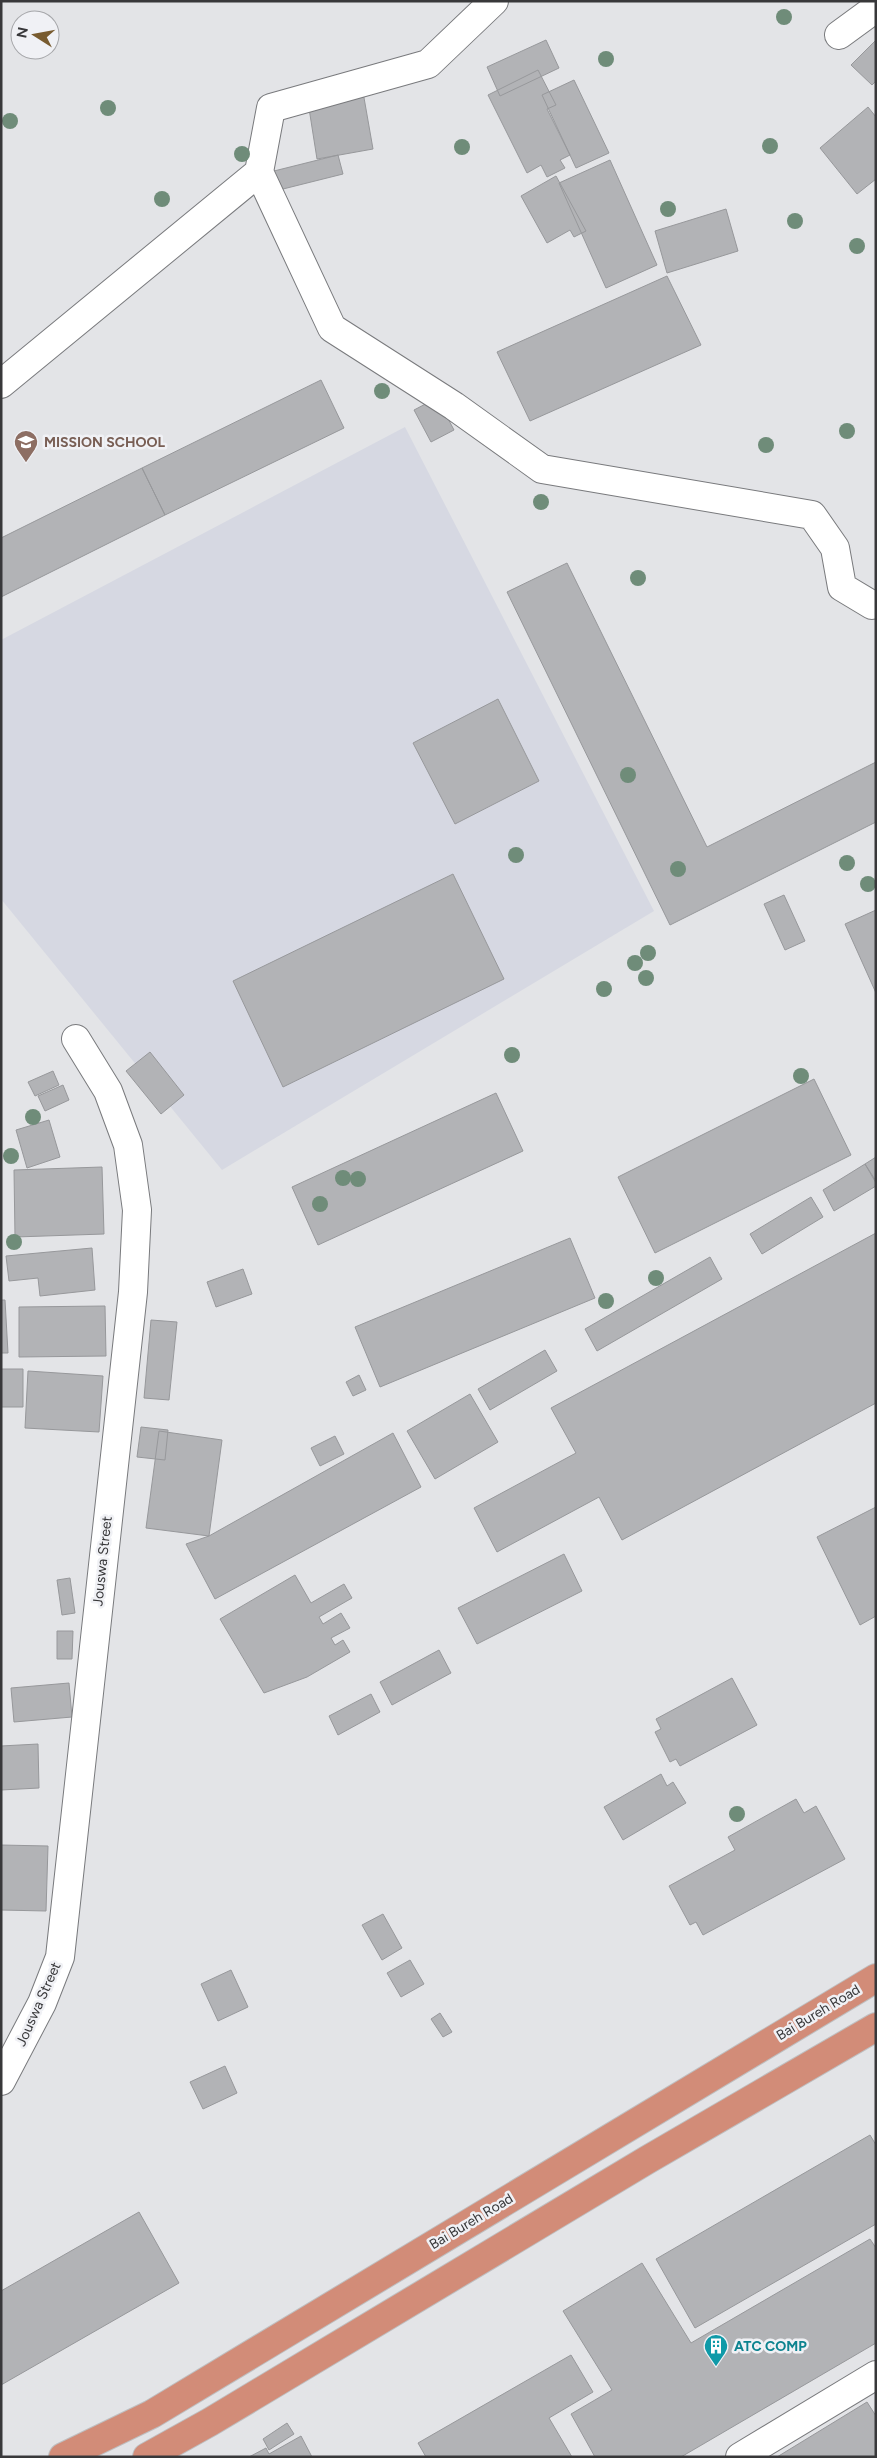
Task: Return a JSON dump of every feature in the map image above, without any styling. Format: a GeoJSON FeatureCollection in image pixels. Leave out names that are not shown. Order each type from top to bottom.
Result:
{"type":"FeatureCollection","features":[{"type":"Feature","properties":{"kind":"highway","name":"Bai Bureh Road"},"geometry":{"type":"LineString","coordinates":[[63,2457],[152,2414],[876,1978]]}},
{"type":"Feature","properties":{"kind":"highway"},"geometry":{"type":"LineString","coordinates":[[147,2457],[876,2027]]}},
{"type":"Feature","properties":{"kind":"street"},"geometry":{"type":"LineString","coordinates":[[494,1],[428,64],[271,108],[259,172],[332,328],[454,406],[542,470],[812,515],[835,548],[842,587],[872,605],[876,604]]}},
{"type":"Feature","properties":{"kind":"street"},"geometry":{"type":"LineString","coordinates":[[838,35],[876,8]]}},
{"type":"Feature","properties":{"kind":"street"},"geometry":{"type":"LineString","coordinates":[[1,384],[259,172]]}},
{"type":"Feature","properties":{"kind":"street","name":"Jouswa Street"},"geometry":{"type":"LineString","coordinates":[[1,2081],[42,2003],[60,1957],[133,1292],[137,1210],[128,1145],[108,1091],[76,1039]]}},
{"type":"Feature","properties":{"kind":"street"},"geometry":{"type":"LineString","coordinates":[[740,2457],[876,2375]]}},
{"type":"Feature","properties":{"kind":"shaded area"},"geometry":{"type":"Polygon","coordinates":[[[405,427],[654,911],[222,1170],[1,899],[1,640],[405,427]]]}},
{"type":"Feature","properties":{"kind":"building"},"geometry":{"type":"Polygon","coordinates":[[[546,40],[559,68],[500,96],[487,67],[546,40]]]}},
{"type":"Feature","properties":{"kind":"building"},"geometry":{"type":"Polygon","coordinates":[[[876,40],[876,81],[872,85],[851,65],[876,40]]]}},
{"type":"Feature","properties":{"kind":"building"},"geometry":{"type":"Polygon","coordinates":[[[538,70],[556,105],[547,109],[570,155],[560,160],[565,168],[547,177],[541,165],[527,173],[488,95],[538,70]]]}},
{"type":"Feature","properties":{"kind":"building"},"geometry":{"type":"Polygon","coordinates":[[[574,80],[609,153],[576,168],[542,95],[574,80]]]}},
{"type":"Feature","properties":{"kind":"building"},"geometry":{"type":"Polygon","coordinates":[[[363,92],[373,149],[317,159],[308,102],[363,92]]]}},
{"type":"Feature","properties":{"kind":"building"},"geometry":{"type":"Polygon","coordinates":[[[868,107],[876,117],[876,179],[857,194],[820,148],[868,107]]]}},
{"type":"Feature","properties":{"kind":"building"},"geometry":{"type":"Polygon","coordinates":[[[338,155],[343,174],[279,190],[274,171],[338,155]]]}},
{"type":"Feature","properties":{"kind":"building"},"geometry":{"type":"Polygon","coordinates":[[[610,160],[657,265],[606,288],[559,183],[610,160]]]}},
{"type":"Feature","properties":{"kind":"building"},"geometry":{"type":"Polygon","coordinates":[[[556,176],[586,231],[574,237],[570,230],[547,243],[521,196],[556,176]]]}},
{"type":"Feature","properties":{"kind":"building"},"geometry":{"type":"Polygon","coordinates":[[[726,209],[738,251],[667,273],[655,231],[726,209]]]}},
{"type":"Feature","properties":{"kind":"building"},"geometry":{"type":"Polygon","coordinates":[[[667,276],[701,345],[530,421],[497,352],[667,276]]]}},
{"type":"Feature","properties":{"kind":"building"},"geometry":{"type":"Polygon","coordinates":[[[321,380],[344,428],[165,515],[142,468],[321,380]]]}},
{"type":"Feature","properties":{"kind":"building"},"geometry":{"type":"Polygon","coordinates":[[[437,398],[454,430],[431,442],[414,410],[437,398]]]}},
{"type":"Feature","properties":{"kind":"building"},"geometry":{"type":"Polygon","coordinates":[[[142,468],[165,515],[1,597],[1,538],[142,468]]]}},
{"type":"Feature","properties":{"kind":"building"},"geometry":{"type":"Polygon","coordinates":[[[567,563],[707,847],[876,762],[876,822],[670,925],[507,592],[567,563]]]}},
{"type":"Feature","properties":{"kind":"building"},"geometry":{"type":"Polygon","coordinates":[[[498,699],[539,781],[455,824],[413,743],[498,699]]]}},
{"type":"Feature","properties":{"kind":"building"},"geometry":{"type":"Polygon","coordinates":[[[453,874],[504,979],[283,1087],[233,981],[453,874]]]}},
{"type":"Feature","properties":{"kind":"building"},"geometry":{"type":"Polygon","coordinates":[[[784,895],[805,941],[785,950],[764,904],[784,895]]]}},
{"type":"Feature","properties":{"kind":"building"},"geometry":{"type":"Polygon","coordinates":[[[876,910],[876,993],[845,924],[876,910]]]}},
{"type":"Feature","properties":{"kind":"building"},"geometry":{"type":"Polygon","coordinates":[[[150,1052],[184,1095],[161,1114],[126,1071],[150,1052]]]}},
{"type":"Feature","properties":{"kind":"building"},"geometry":{"type":"Polygon","coordinates":[[[53,1071],[59,1085],[35,1096],[28,1082],[53,1071]]]}},
{"type":"Feature","properties":{"kind":"building"},"geometry":{"type":"Polygon","coordinates":[[[814,1079],[851,1155],[655,1253],[618,1177],[814,1079]]]}},
{"type":"Feature","properties":{"kind":"building"},"geometry":{"type":"Polygon","coordinates":[[[63,1085],[69,1100],[45,1111],[38,1096],[63,1085]]]}},
{"type":"Feature","properties":{"kind":"building"},"geometry":{"type":"Polygon","coordinates":[[[496,1093],[523,1151],[318,1245],[292,1187],[496,1093]]]}},
{"type":"Feature","properties":{"kind":"building"},"geometry":{"type":"Polygon","coordinates":[[[49,1120],[60,1157],[27,1168],[16,1130],[49,1120]]]}},
{"type":"Feature","properties":{"kind":"building"},"geometry":{"type":"Polygon","coordinates":[[[876,1157],[876,1183],[865,1164],[876,1157]]]}},
{"type":"Feature","properties":{"kind":"building"},"geometry":{"type":"Polygon","coordinates":[[[865,1164],[876,1181],[876,1186],[834,1211],[823,1190],[865,1164]]]}},
{"type":"Feature","properties":{"kind":"building"},"geometry":{"type":"Polygon","coordinates":[[[102,1167],[104,1234],[15,1237],[14,1170],[102,1167]]]}},
{"type":"Feature","properties":{"kind":"building"},"geometry":{"type":"Polygon","coordinates":[[[811,1197],[823,1217],[762,1254],[750,1234],[811,1197]]]}},
{"type":"Feature","properties":{"kind":"building"},"geometry":{"type":"Polygon","coordinates":[[[876,1233],[876,1403],[622,1540],[599,1497],[497,1552],[474,1508],[576,1453],[551,1408],[876,1233]]]}},
{"type":"Feature","properties":{"kind":"building"},"geometry":{"type":"Polygon","coordinates":[[[570,1238],[595,1298],[380,1387],[355,1327],[570,1238]]]}},
{"type":"Feature","properties":{"kind":"building"},"geometry":{"type":"Polygon","coordinates":[[[92,1248],[95,1290],[40,1296],[38,1278],[9,1281],[6,1256],[92,1248]]]}},
{"type":"Feature","properties":{"kind":"building"},"geometry":{"type":"Polygon","coordinates":[[[710,1257],[722,1279],[597,1351],[585,1329],[710,1257]]]}},
{"type":"Feature","properties":{"kind":"building"},"geometry":{"type":"Polygon","coordinates":[[[243,1269],[252,1294],[216,1307],[207,1282],[243,1269]]]}},
{"type":"Feature","properties":{"kind":"building"},"geometry":{"type":"Polygon","coordinates":[[[1,1300],[5,1300],[8,1353],[1,1353],[1,1300]]]}},
{"type":"Feature","properties":{"kind":"building"},"geometry":{"type":"Polygon","coordinates":[[[105,1306],[106,1356],[19,1357],[19,1307],[105,1306]]]}},
{"type":"Feature","properties":{"kind":"building"},"geometry":{"type":"Polygon","coordinates":[[[151,1320],[177,1322],[169,1400],[144,1398],[151,1320]]]}},
{"type":"Feature","properties":{"kind":"building"},"geometry":{"type":"Polygon","coordinates":[[[545,1350],[557,1371],[490,1410],[478,1389],[545,1350]]]}},
{"type":"Feature","properties":{"kind":"building"},"geometry":{"type":"Polygon","coordinates":[[[1,1369],[23,1369],[23,1407],[1,1407],[1,1369]]]}},
{"type":"Feature","properties":{"kind":"building"},"geometry":{"type":"Polygon","coordinates":[[[28,1371],[103,1376],[99,1432],[25,1428],[28,1371]]]}},
{"type":"Feature","properties":{"kind":"building"},"geometry":{"type":"Polygon","coordinates":[[[359,1375],[366,1390],[353,1396],[346,1382],[359,1375]]]}},
{"type":"Feature","properties":{"kind":"building"},"geometry":{"type":"Polygon","coordinates":[[[470,1394],[498,1442],[435,1479],[407,1431],[470,1394]]]}},
{"type":"Feature","properties":{"kind":"building"},"geometry":{"type":"Polygon","coordinates":[[[141,1427],[168,1430],[165,1460],[137,1457],[141,1427]]]}},
{"type":"Feature","properties":{"kind":"building"},"geometry":{"type":"Polygon","coordinates":[[[159,1431],[222,1440],[209,1536],[146,1528],[159,1431]]]}},
{"type":"Feature","properties":{"kind":"building"},"geometry":{"type":"Polygon","coordinates":[[[393,1433],[421,1487],[215,1599],[186,1544],[209,1536],[393,1433]]]}},
{"type":"Feature","properties":{"kind":"building"},"geometry":{"type":"Polygon","coordinates":[[[335,1436],[344,1454],[320,1466],[311,1448],[335,1436]]]}},
{"type":"Feature","properties":{"kind":"building"},"geometry":{"type":"Polygon","coordinates":[[[876,1507],[876,1616],[860,1625],[817,1537],[876,1507]]]}},
{"type":"Feature","properties":{"kind":"building"},"geometry":{"type":"Polygon","coordinates":[[[564,1554],[582,1591],[477,1644],[458,1608],[564,1554]]]}},
{"type":"Feature","properties":{"kind":"building"},"geometry":{"type":"Polygon","coordinates":[[[295,1575],[311,1603],[344,1584],[352,1598],[319,1617],[323,1624],[341,1613],[350,1628],[331,1638],[335,1645],[343,1640],[350,1652],[307,1677],[264,1693],[220,1619],[295,1575]]]}},
{"type":"Feature","properties":{"kind":"building"},"geometry":{"type":"Polygon","coordinates":[[[70,1578],[75,1613],[62,1615],[57,1580],[70,1578]]]}},
{"type":"Feature","properties":{"kind":"building"},"geometry":{"type":"Polygon","coordinates":[[[57,1631],[73,1631],[72,1659],[57,1659],[57,1631]]]}},
{"type":"Feature","properties":{"kind":"building"},"geometry":{"type":"Polygon","coordinates":[[[439,1650],[451,1673],[392,1705],[380,1682],[439,1650]]]}},
{"type":"Feature","properties":{"kind":"building"},"geometry":{"type":"Polygon","coordinates":[[[732,1678],[757,1725],[680,1766],[676,1759],[670,1762],[655,1732],[661,1729],[656,1719],[732,1678]]]}},
{"type":"Feature","properties":{"kind":"building"},"geometry":{"type":"Polygon","coordinates":[[[69,1683],[72,1717],[14,1722],[11,1688],[69,1683]]]}},
{"type":"Feature","properties":{"kind":"building"},"geometry":{"type":"Polygon","coordinates":[[[371,1694],[380,1712],[338,1735],[329,1716],[371,1694]]]}},
{"type":"Feature","properties":{"kind":"building"},"geometry":{"type":"Polygon","coordinates":[[[38,1744],[39,1788],[1,1790],[1,1746],[38,1744]]]}},
{"type":"Feature","properties":{"kind":"building"},"geometry":{"type":"Polygon","coordinates":[[[661,1774],[667,1786],[673,1782],[686,1803],[623,1840],[604,1807],[661,1774]]]}},
{"type":"Feature","properties":{"kind":"building"},"geometry":{"type":"Polygon","coordinates":[[[796,1799],[804,1813],[816,1806],[845,1859],[703,1935],[696,1922],[690,1925],[669,1886],[735,1850],[728,1837],[796,1799]]]}},
{"type":"Feature","properties":{"kind":"building"},"geometry":{"type":"Polygon","coordinates":[[[1,1845],[48,1846],[46,1911],[1,1910],[1,1845]]]}},
{"type":"Feature","properties":{"kind":"building"},"geometry":{"type":"Polygon","coordinates":[[[383,1914],[402,1948],[382,1960],[362,1925],[383,1914]]]}},
{"type":"Feature","properties":{"kind":"building"},"geometry":{"type":"Polygon","coordinates":[[[410,1960],[424,1984],[401,1997],[387,1973],[410,1960]]]}},
{"type":"Feature","properties":{"kind":"building"},"geometry":{"type":"Polygon","coordinates":[[[231,1970],[248,2007],[218,2021],[201,1984],[231,1970]]]}},
{"type":"Feature","properties":{"kind":"building"},"geometry":{"type":"Polygon","coordinates":[[[440,2013],[452,2032],[443,2037],[431,2019],[440,2013]]]}},
{"type":"Feature","properties":{"kind":"building"},"geometry":{"type":"Polygon","coordinates":[[[225,2066],[237,2093],[203,2109],[190,2082],[225,2066]]]}},
{"type":"Feature","properties":{"kind":"building","name":"ATC COMP"},"geometry":{"type":"Polygon","coordinates":[[[870,2135],[876,2145],[876,2224],[695,2328],[656,2259],[870,2135]]]}},
{"type":"Feature","properties":{"kind":"building"},"geometry":{"type":"Polygon","coordinates":[[[139,2212],[179,2283],[1,2385],[1,2291],[139,2212]]]}},
{"type":"Feature","properties":{"kind":"building","name":"ATC COMP"},"geometry":{"type":"Polygon","coordinates":[[[870,2239],[876,2248],[876,2343],[681,2457],[595,2457],[571,2414],[612,2390],[563,2311],[642,2263],[691,2343],[870,2239]]]}},
{"type":"Feature","properties":{"kind":"building"},"geometry":{"type":"Polygon","coordinates":[[[571,2355],[593,2392],[549,2418],[572,2457],[426,2457],[418,2443],[571,2355]]]}},
{"type":"Feature","properties":{"kind":"building"},"geometry":{"type":"Polygon","coordinates":[[[867,2402],[876,2416],[876,2457],[777,2457],[867,2402]]]}},
{"type":"Feature","properties":{"kind":"building"},"geometry":{"type":"Polygon","coordinates":[[[287,2423],[294,2434],[269,2450],[263,2439],[287,2423]]]}},
{"type":"Feature","properties":{"kind":"building"},"geometry":{"type":"Polygon","coordinates":[[[301,2436],[312,2457],[249,2457],[266,2448],[269,2454],[301,2436]]]}},
{"type":"Feature","properties":{"kind":"place","name":"MISSION SCHOOL"},"geometry":{"type":"Point","coordinates":[26,463]}},
{"type":"Feature","properties":{"kind":"place","name":"ATC COMP"},"geometry":{"type":"Point","coordinates":[716,2367]}}]}
